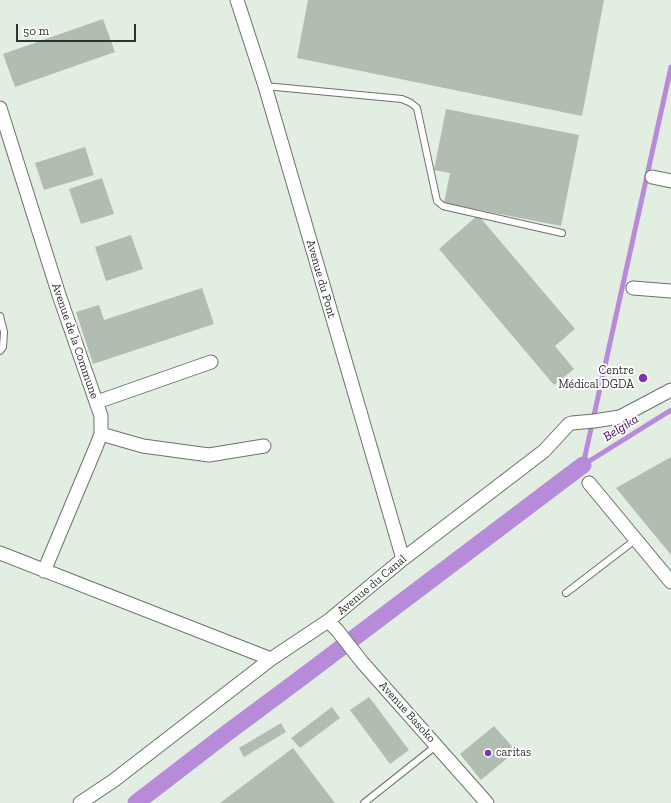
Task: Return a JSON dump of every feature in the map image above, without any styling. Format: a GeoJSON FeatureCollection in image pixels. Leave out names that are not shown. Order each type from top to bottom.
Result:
{"type":"FeatureCollection","features":[{"type":"Feature","properties":{"kind":"street","name":"Avenue du Pont"},"geometry":{"type":"LineString","coordinates":[[237,0],[265,86],[403,559]]}},
{"type":"Feature","properties":{"kind":"street","name":"Avenue de la Commune"},"geometry":{"type":"LineString","coordinates":[[0,108],[59,295],[101,416],[101,434],[96,448],[44,571]]}},
{"type":"Feature","properties":{"kind":"street"},"geometry":{"type":"LineString","coordinates":[[652,177],[671,181]]}},
{"type":"Feature","properties":{"kind":"street"},"geometry":{"type":"LineString","coordinates":[[633,288],[671,291]]}},
{"type":"Feature","properties":{"kind":"street"},"geometry":{"type":"LineString","coordinates":[[97,402],[211,362]]}},
{"type":"Feature","properties":{"kind":"street","name":"Avenue du Canal"},"geometry":{"type":"LineString","coordinates":[[80,803],[113,781],[271,659],[332,626],[403,559],[544,451],[569,424],[620,417],[671,390]]}},
{"type":"Feature","properties":{"kind":"street"},"geometry":{"type":"LineString","coordinates":[[101,434],[143,446],[209,455],[264,446]]}},
{"type":"Feature","properties":{"kind":"street"},"geometry":{"type":"LineString","coordinates":[[589,483],[671,582]]}},
{"type":"Feature","properties":{"kind":"street"},"geometry":{"type":"LineString","coordinates":[[0,553],[271,659]]}},
{"type":"Feature","properties":{"kind":"street","name":"Avenue Basoko"},"geometry":{"type":"LineString","coordinates":[[332,626],[487,803]]}},
{"type":"Feature","properties":{"kind":"lane"},"geometry":{"type":"LineString","coordinates":[[265,86],[402,99],[411,103],[417,108],[437,201],[443,206],[562,233]]}},
{"type":"Feature","properties":{"kind":"lane"},"geometry":{"type":"LineString","coordinates":[[0,316],[4,332],[3,347],[0,351]]}},
{"type":"Feature","properties":{"kind":"lane"},"geometry":{"type":"LineString","coordinates":[[566,593],[635,540]]}},
{"type":"Feature","properties":{"kind":"lane"},"geometry":{"type":"LineString","coordinates":[[364,803],[437,745]]}},
{"type":"Feature","properties":{"kind":"building"},"geometry":{"type":"Polygon","coordinates":[[[308,0],[604,0],[582,116],[297,58],[308,0]]]}},
{"type":"Feature","properties":{"kind":"building"},"geometry":{"type":"Polygon","coordinates":[[[103,19],[115,52],[15,87],[3,54],[103,19]]]}},
{"type":"Feature","properties":{"kind":"building"},"geometry":{"type":"Polygon","coordinates":[[[446,109],[579,135],[561,226],[444,203],[450,173],[434,170],[446,109]]]}},
{"type":"Feature","properties":{"kind":"building"},"geometry":{"type":"Polygon","coordinates":[[[85,147],[94,175],[44,190],[35,163],[85,147]]]}},
{"type":"Feature","properties":{"kind":"building"},"geometry":{"type":"Polygon","coordinates":[[[102,178],[114,214],[81,224],[69,189],[102,178]]]}},
{"type":"Feature","properties":{"kind":"building"},"geometry":{"type":"Polygon","coordinates":[[[478,215],[575,329],[555,346],[574,369],[554,385],[439,249],[478,215]]]}},
{"type":"Feature","properties":{"kind":"building"},"geometry":{"type":"Polygon","coordinates":[[[131,235],[143,269],[106,281],[95,247],[131,235]]]}},
{"type":"Feature","properties":{"kind":"building"},"geometry":{"type":"Polygon","coordinates":[[[202,288],[214,324],[93,364],[76,312],[99,305],[104,320],[202,288]]]}},
{"type":"Feature","properties":{"kind":"building"},"geometry":{"type":"Polygon","coordinates":[[[671,457],[671,555],[616,488],[671,457]]]}},
{"type":"Feature","properties":{"kind":"building"},"geometry":{"type":"Polygon","coordinates":[[[369,697],[409,750],[390,764],[350,710],[369,697]]]}},
{"type":"Feature","properties":{"kind":"building"},"geometry":{"type":"Polygon","coordinates":[[[332,707],[340,718],[300,748],[291,738],[332,707]]]}},
{"type":"Feature","properties":{"kind":"building"},"geometry":{"type":"Polygon","coordinates":[[[281,723],[286,732],[244,757],[239,748],[281,723]]]}},
{"type":"Feature","properties":{"kind":"building","name":"caritas"},"geometry":{"type":"Polygon","coordinates":[[[494,726],[516,751],[481,780],[460,754],[494,726]]]}},
{"type":"Feature","properties":{"kind":"building"},"geometry":{"type":"Polygon","coordinates":[[[293,748],[335,803],[220,803],[293,748]]]}},
{"type":"Feature","properties":{"kind":"waterway"},"geometry":{"type":"LineString","coordinates":[[583,465],[671,67]]}},
{"type":"Feature","properties":{"kind":"waterway","name":"Belgika"},"geometry":{"type":"LineString","coordinates":[[583,465],[671,410]]}},
{"type":"Feature","properties":{"kind":"waterway"},"geometry":{"type":"LineString","coordinates":[[136,803],[583,465]]}},
{"type":"Feature","properties":{"kind":"place","name":"Centre Médical DGDA"},"geometry":{"type":"Point","coordinates":[643,378]}},
{"type":"Feature","properties":{"kind":"place","name":"caritas"},"geometry":{"type":"Point","coordinates":[488,753]}}]}
